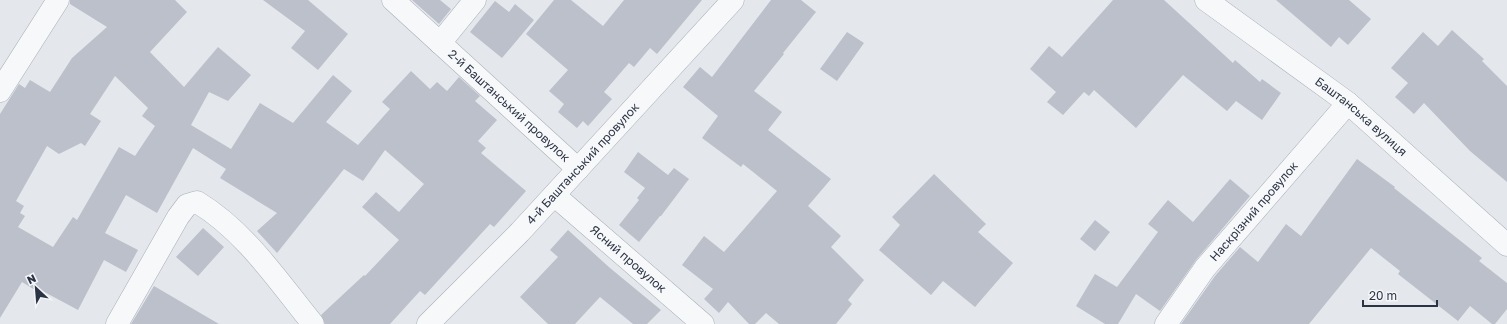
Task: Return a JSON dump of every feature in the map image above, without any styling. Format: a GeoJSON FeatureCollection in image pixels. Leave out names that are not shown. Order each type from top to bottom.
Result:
{"type":"FeatureCollection","features":[{"type":"Feature","properties":{"kind":"street"},"geometry":{"type":"LineString","coordinates":[[0,91],[58,0]]}},
{"type":"Feature","properties":{"kind":"street","name":"2-й Баштанський провулок"},"geometry":{"type":"LineString","coordinates":[[393,0],[578,169]]}},
{"type":"Feature","properties":{"kind":"street","name":"2-й Баштанський провулок"},"geometry":{"type":"LineString","coordinates":[[440,43],[475,0]]}},
{"type":"Feature","properties":{"kind":"street","name":"4-й Баштанський провулок"},"geometry":{"type":"LineString","coordinates":[[428,324],[520,232],[733,0]]}},
{"type":"Feature","properties":{"kind":"street","name":"Баштанська вулиця"},"geometry":{"type":"LineString","coordinates":[[1206,0],[1348,103],[1507,245]]}},
{"type":"Feature","properties":{"kind":"street","name":"Наскрізний провулок"},"geometry":{"type":"LineString","coordinates":[[1166,324],[1205,268],[1348,103]]}},
{"type":"Feature","properties":{"kind":"street","name":"Ясний провулок"},"geometry":{"type":"LineString","coordinates":[[554,195],[703,324]]}},
{"type":"Feature","properties":{"kind":"street"},"geometry":{"type":"LineString","coordinates":[[117,324],[178,217],[187,205],[197,202],[214,212],[242,238],[313,324]]}},
{"type":"Feature","properties":{"kind":"building"},"geometry":{"type":"Polygon","coordinates":[[[70,0],[175,0],[187,12],[150,52],[184,87],[218,47],[251,75],[228,101],[209,92],[191,125],[231,149],[260,103],[293,123],[333,75],[352,91],[326,122],[358,145],[390,109],[382,102],[411,71],[430,89],[437,82],[447,91],[459,77],[480,96],[475,101],[497,120],[478,141],[486,148],[481,153],[526,191],[494,227],[490,224],[425,295],[420,291],[390,324],[325,324],[321,315],[364,275],[365,276],[399,240],[362,207],[376,192],[399,212],[424,184],[385,150],[363,181],[344,169],[277,253],[257,231],[277,213],[220,178],[226,169],[193,148],[157,213],[126,195],[105,233],[138,250],[126,272],[104,260],[78,310],[37,288],[35,290],[22,282],[0,318],[0,114],[19,84],[25,88],[30,80],[50,92],[72,58],[107,27],[70,4],[70,0]],[[115,76],[90,114],[101,121],[85,146],[81,143],[59,154],[47,146],[16,201],[24,206],[20,213],[25,216],[18,227],[53,247],[73,217],[77,220],[119,147],[135,156],[155,126],[142,116],[148,108],[115,76]]]}},
{"type":"Feature","properties":{"kind":"building"},"geometry":{"type":"Polygon","coordinates":[[[263,0],[308,0],[348,34],[318,70],[291,48],[305,31],[263,0]]]}},
{"type":"Feature","properties":{"kind":"building"},"geometry":{"type":"Polygon","coordinates":[[[412,0],[440,0],[451,9],[439,24],[412,0]]]}},
{"type":"Feature","properties":{"kind":"building"},"geometry":{"type":"Polygon","coordinates":[[[554,0],[571,0],[603,26],[624,0],[702,0],[657,54],[650,48],[634,67],[629,63],[604,92],[612,99],[588,126],[583,121],[577,128],[558,112],[564,104],[549,91],[568,70],[526,34],[554,0]]]}},
{"type":"Feature","properties":{"kind":"building"},"geometry":{"type":"Polygon","coordinates":[[[771,0],[801,0],[816,12],[754,91],[782,112],[768,130],[831,179],[808,206],[841,236],[831,247],[864,280],[848,300],[852,304],[836,324],[779,324],[766,313],[755,324],[749,324],[728,302],[719,313],[704,299],[713,289],[682,265],[704,236],[724,252],[777,191],[743,164],[741,167],[702,138],[718,116],[683,87],[700,67],[712,77],[771,0]]]}},
{"type":"Feature","properties":{"kind":"building"},"geometry":{"type":"Polygon","coordinates":[[[1113,0],[1164,0],[1233,63],[1235,60],[1260,82],[1262,79],[1281,93],[1262,120],[1236,101],[1227,111],[1183,75],[1136,128],[1094,90],[1089,96],[1084,92],[1063,115],[1047,102],[1056,92],[1030,69],[1049,46],[1062,57],[1113,0]]]}},
{"type":"Feature","properties":{"kind":"building"},"geometry":{"type":"Polygon","coordinates":[[[1276,0],[1349,0],[1371,19],[1348,45],[1339,37],[1331,47],[1276,0]]]}},
{"type":"Feature","properties":{"kind":"building"},"geometry":{"type":"Polygon","coordinates":[[[495,1],[509,12],[515,4],[534,20],[502,58],[470,32],[495,1]]]}},
{"type":"Feature","properties":{"kind":"building"},"geometry":{"type":"Polygon","coordinates":[[[1452,30],[1484,59],[1482,61],[1507,86],[1507,182],[1470,151],[1424,103],[1414,114],[1395,97],[1408,83],[1391,68],[1423,32],[1438,46],[1452,30]]]}},
{"type":"Feature","properties":{"kind":"building"},"geometry":{"type":"Polygon","coordinates":[[[847,32],[864,43],[837,81],[820,69],[847,32]]]}},
{"type":"Feature","properties":{"kind":"building"},"geometry":{"type":"Polygon","coordinates":[[[638,152],[668,175],[674,168],[689,179],[639,242],[619,225],[639,200],[637,198],[645,188],[624,172],[638,152]]]}},
{"type":"Feature","properties":{"kind":"building"},"geometry":{"type":"Polygon","coordinates":[[[1357,159],[1395,187],[1394,188],[1482,258],[1479,261],[1507,283],[1507,309],[1495,324],[1492,324],[1470,306],[1458,321],[1398,274],[1400,271],[1371,248],[1309,324],[1181,324],[1215,276],[1240,247],[1258,262],[1286,224],[1301,236],[1357,159]]]}},
{"type":"Feature","properties":{"kind":"building"},"geometry":{"type":"Polygon","coordinates":[[[934,174],[986,224],[978,232],[1013,263],[975,307],[943,281],[931,295],[879,250],[900,225],[892,217],[934,174]]]}},
{"type":"Feature","properties":{"kind":"building"},"geometry":{"type":"Polygon","coordinates":[[[1230,179],[1250,196],[1196,260],[1160,311],[1136,294],[1118,324],[1105,324],[1076,306],[1095,274],[1117,287],[1158,232],[1148,224],[1168,200],[1193,222],[1230,179]]]}},
{"type":"Feature","properties":{"kind":"building"},"geometry":{"type":"Polygon","coordinates":[[[1095,220],[1110,232],[1095,251],[1080,239],[1095,220]]]}},
{"type":"Feature","properties":{"kind":"building"},"geometry":{"type":"Polygon","coordinates":[[[203,228],[224,247],[198,276],[176,257],[203,228]]]}},
{"type":"Feature","properties":{"kind":"building"},"geometry":{"type":"Polygon","coordinates":[[[568,230],[610,268],[661,310],[647,324],[633,324],[600,297],[575,324],[548,324],[520,297],[558,257],[550,250],[568,230]]]}},
{"type":"Feature","properties":{"kind":"building"},"geometry":{"type":"Polygon","coordinates":[[[154,286],[219,324],[131,324],[154,286]]]}}]}
